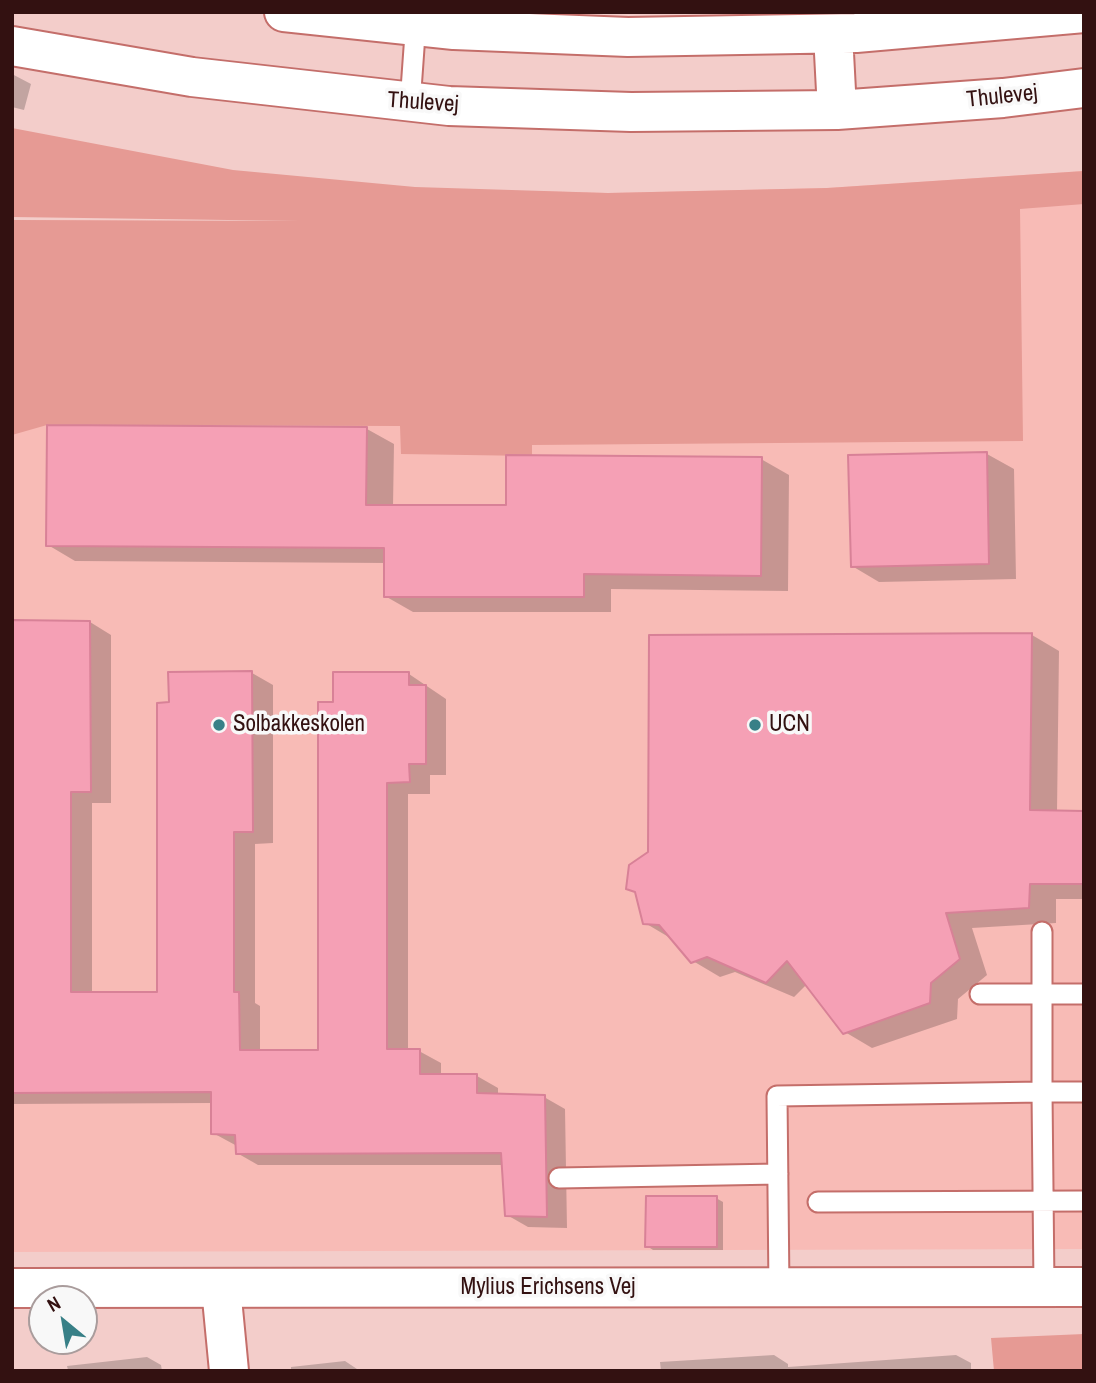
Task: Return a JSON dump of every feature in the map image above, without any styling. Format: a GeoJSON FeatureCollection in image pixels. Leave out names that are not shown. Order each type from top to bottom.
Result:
{"type":"FeatureCollection","features":[{"type":"Feature","properties":{"kind":"street"},"geometry":{"type":"LineString","coordinates":[[284,12],[628,37],[833,34],[954,27],[1084,13]]}},
{"type":"Feature","properties":{"kind":"street"},"geometry":{"type":"LineString","coordinates":[[833,34],[837,110]]}},
{"type":"Feature","properties":{"kind":"street","name":"Thulevej"},"geometry":{"type":"LineString","coordinates":[[12,46],[192,77],[410,104],[631,112],[837,110],[1003,98],[1084,88]]}},
{"type":"Feature","properties":{"kind":"street","name":"Mylius Erichsens Vej"},"geometry":{"type":"LineString","coordinates":[[12,1288],[1084,1287]]}},
{"type":"Feature","properties":{"kind":"street"},"geometry":{"type":"LineString","coordinates":[[221,1288],[229,1371]]}},
{"type":"Feature","properties":{"kind":"lane"},"geometry":{"type":"LineString","coordinates":[[410,104],[417,20]]}},
{"type":"Feature","properties":{"kind":"lane"},"geometry":{"type":"LineString","coordinates":[[1042,932],[1044,1287]]}},
{"type":"Feature","properties":{"kind":"lane"},"geometry":{"type":"LineString","coordinates":[[980,994],[1084,994]]}},
{"type":"Feature","properties":{"kind":"lane"},"geometry":{"type":"LineString","coordinates":[[779,1289],[777,1096],[1084,1092]]}},
{"type":"Feature","properties":{"kind":"lane"},"geometry":{"type":"LineString","coordinates":[[559,1178],[778,1174]]}},
{"type":"Feature","properties":{"kind":"lane"},"geometry":{"type":"LineString","coordinates":[[818,1202],[1084,1201]]}},
{"type":"Feature","properties":{"kind":"shaded area"},"geometry":{"type":"Polygon","coordinates":[[[12,128],[233,170],[415,187],[608,193],[827,188],[1084,171],[1084,204],[1020,209],[1023,441],[532,445],[532,456],[401,454],[400,426],[47,425],[12,435],[12,220],[300,221],[12,217],[12,128]]]}},
{"type":"Feature","properties":{"kind":"shaded area"},"geometry":{"type":"Polygon","coordinates":[[[1084,171],[1084,1249],[12,1252],[12,220],[533,223],[534,191],[608,193],[827,188],[1084,171]]]}},
{"type":"Feature","properties":{"kind":"shaded area"},"geometry":{"type":"Polygon","coordinates":[[[1084,1334],[1084,1371],[994,1371],[991,1338],[1084,1334]]]}},
{"type":"Feature","properties":{"kind":"building"},"geometry":{"type":"Polygon","coordinates":[[[47,425],[367,427],[366,505],[506,505],[506,455],[762,457],[761,576],[584,574],[584,597],[384,597],[384,548],[46,546],[47,425]]]}},
{"type":"Feature","properties":{"kind":"building"},"geometry":{"type":"Polygon","coordinates":[[[987,452],[989,564],[851,567],[848,455],[987,452]]]}},
{"type":"Feature","properties":{"kind":"building","name":"Solbakkeskolen"},"geometry":{"type":"Polygon","coordinates":[[[12,620],[90,621],[91,792],[71,792],[71,992],[157,992],[157,703],[169,702],[168,672],[252,671],[253,832],[234,832],[234,992],[239,992],[240,1050],[318,1050],[318,702],[333,702],[333,672],[409,672],[409,685],[426,685],[426,764],[409,764],[410,782],[387,783],[387,1049],[420,1049],[420,1074],[477,1074],[477,1093],[545,1095],[547,1217],[505,1216],[501,1153],[236,1154],[235,1135],[211,1134],[211,1092],[12,1093],[12,620]]]}},
{"type":"Feature","properties":{"kind":"building"},"geometry":{"type":"Polygon","coordinates":[[[1032,633],[1030,810],[1084,811],[1084,884],[1030,884],[1029,908],[946,913],[960,959],[931,983],[930,1003],[843,1034],[787,961],[766,983],[707,957],[691,963],[659,925],[643,924],[635,892],[626,889],[629,865],[648,852],[649,635],[1032,633]]]}},
{"type":"Feature","properties":{"kind":"building"},"geometry":{"type":"Polygon","coordinates":[[[646,1196],[717,1196],[717,1247],[645,1247],[646,1196]]]}},
{"type":"Feature","properties":{"kind":"place","name":"Solbakkeskolen"},"geometry":{"type":"Point","coordinates":[219,725]}},
{"type":"Feature","properties":{"kind":"place","name":"UCN"},"geometry":{"type":"Point","coordinates":[755,725]}}]}
